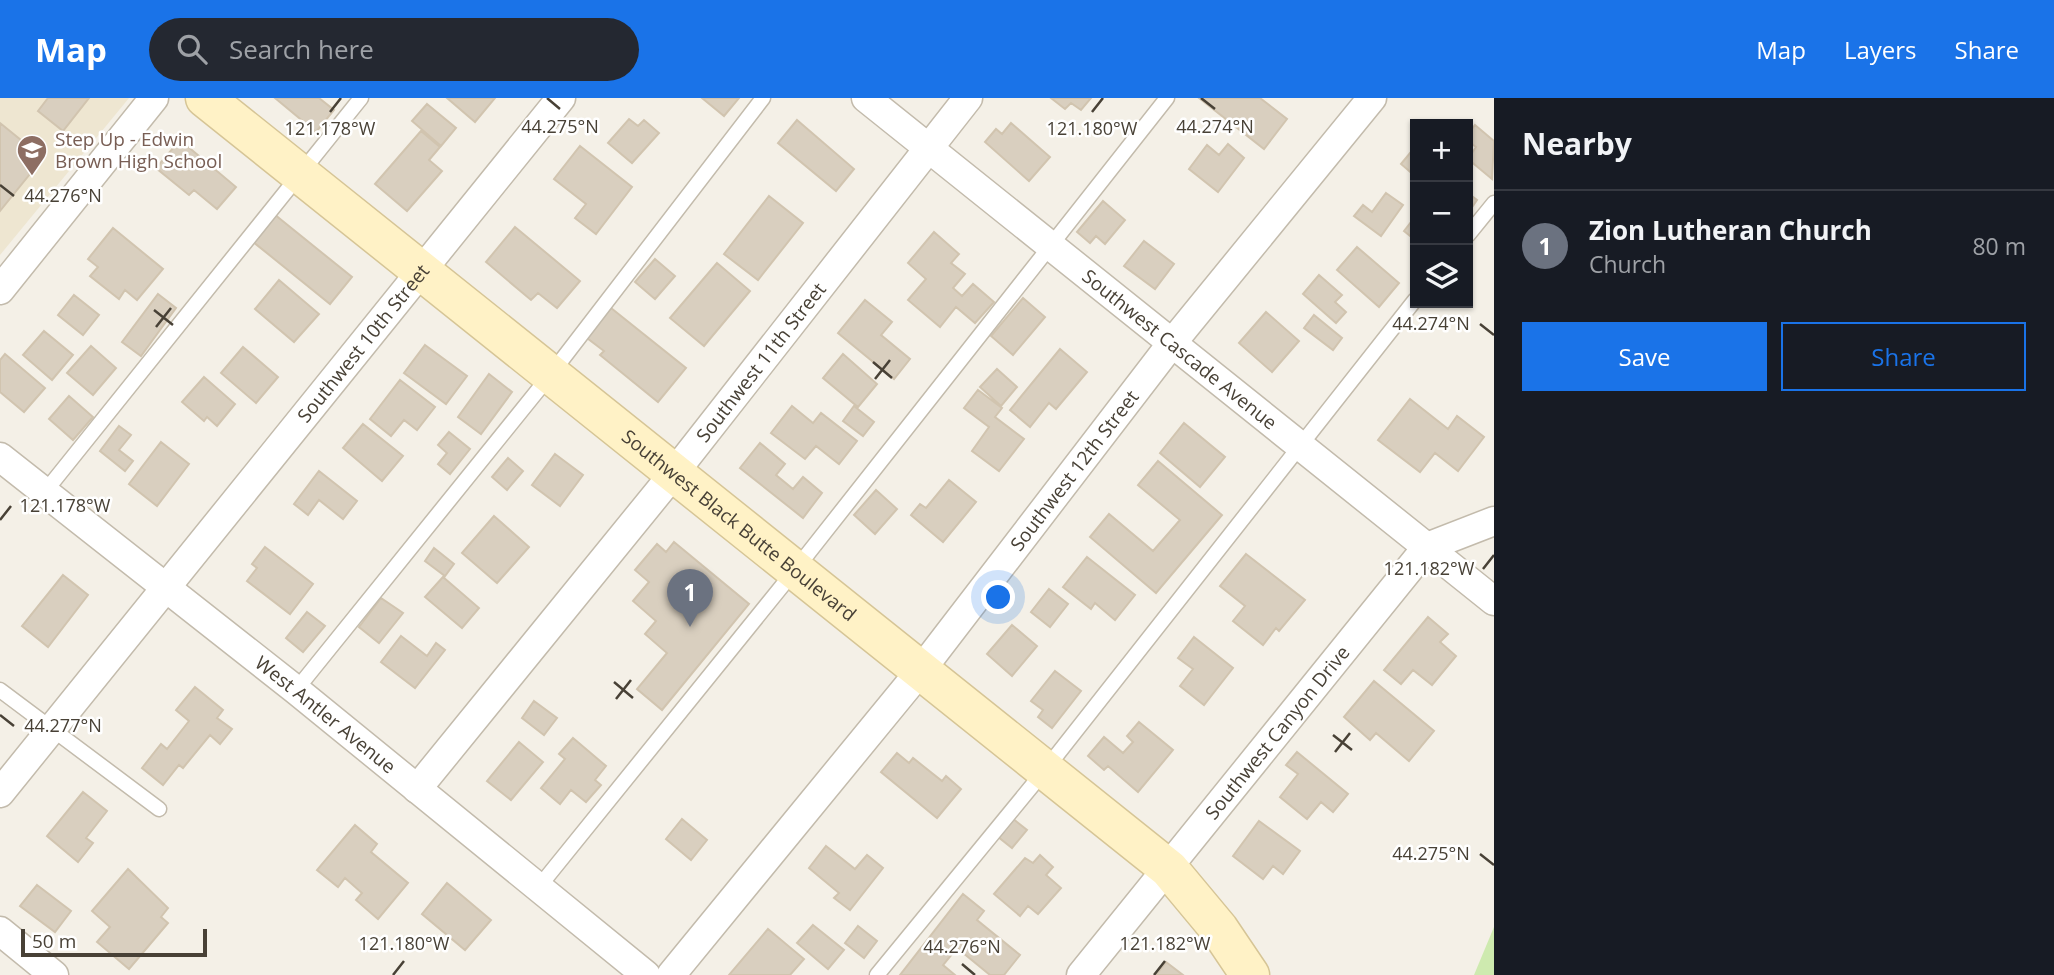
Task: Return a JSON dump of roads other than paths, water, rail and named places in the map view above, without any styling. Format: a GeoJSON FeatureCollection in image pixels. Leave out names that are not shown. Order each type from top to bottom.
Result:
{"type":"FeatureCollection","features":[{"type":"Feature","properties":{"kind":"street"},"geometry":{"type":"LineString","coordinates":[[0,290],[154,98]]}},
{"type":"Feature","properties":{"kind":"street","name":"Southwest Black Butte Boulevard"},"geometry":{"type":"LineString","coordinates":[[205,98],[1170,869],[1219,929],[1250,975]]}},
{"type":"Feature","properties":{"kind":"street","name":"Southwest 10th Street"},"geometry":{"type":"LineString","coordinates":[[0,793],[562,98]]}},
{"type":"Feature","properties":{"kind":"street","name":"Southwest Cascade Avenue"},"geometry":{"type":"LineString","coordinates":[[866,98],[1494,601]]}},
{"type":"Feature","properties":{"kind":"street","name":"Southwest 11th Street"},"geometry":{"type":"LineString","coordinates":[[417,789],[674,473],[968,98]]}},
{"type":"Feature","properties":{"kind":"street","name":"Southwest 12th Street"},"geometry":{"type":"LineString","coordinates":[[671,975],[920,670],[1172,343],[1372,98]]}},
{"type":"Feature","properties":{"kind":"street","name":"West Antler Avenue"},"geometry":{"type":"LineString","coordinates":[[0,457],[164,590],[296,690],[646,975]]}},
{"type":"Feature","properties":{"kind":"street"},"geometry":{"type":"LineString","coordinates":[[1427,547],[1494,521]]}},
{"type":"Feature","properties":{"kind":"street","name":"Southwest Canyon Drive"},"geometry":{"type":"LineString","coordinates":[[1081,975],[1170,869],[1427,547]]}},
{"type":"Feature","properties":{"kind":"street"},"geometry":{"type":"LineString","coordinates":[[0,932],[54,975]]}},
{"type":"Feature","properties":{"kind":"lane"},"geometry":{"type":"LineString","coordinates":[[44,494],[361,98]]}},
{"type":"Feature","properties":{"kind":"lane"},"geometry":{"type":"LineString","coordinates":[[296,690],[551,374],[763,98]]}},
{"type":"Feature","properties":{"kind":"lane"},"geometry":{"type":"LineString","coordinates":[[538,888],[795,570],[1167,98]]}},
{"type":"Feature","properties":{"kind":"lane"},"geometry":{"type":"LineString","coordinates":[[1473,229],[1494,203]]}},
{"type":"Feature","properties":{"kind":"lane"},"geometry":{"type":"LineString","coordinates":[[877,975],[1045,770],[1410,306]]}},
{"type":"Feature","properties":{"kind":"lane"},"geometry":{"type":"LineString","coordinates":[[0,690],[159,809]]}},
{"type":"Feature","properties":{"kind":"place","name":"Step Up - Edwin Brown High School"},"geometry":{"type":"Point","coordinates":[32,177]}},
{"type":"Feature","properties":{"kind":"place","name":"Zion Lutheran Church"},"geometry":{"type":"Point","coordinates":[690,627]}}]}
